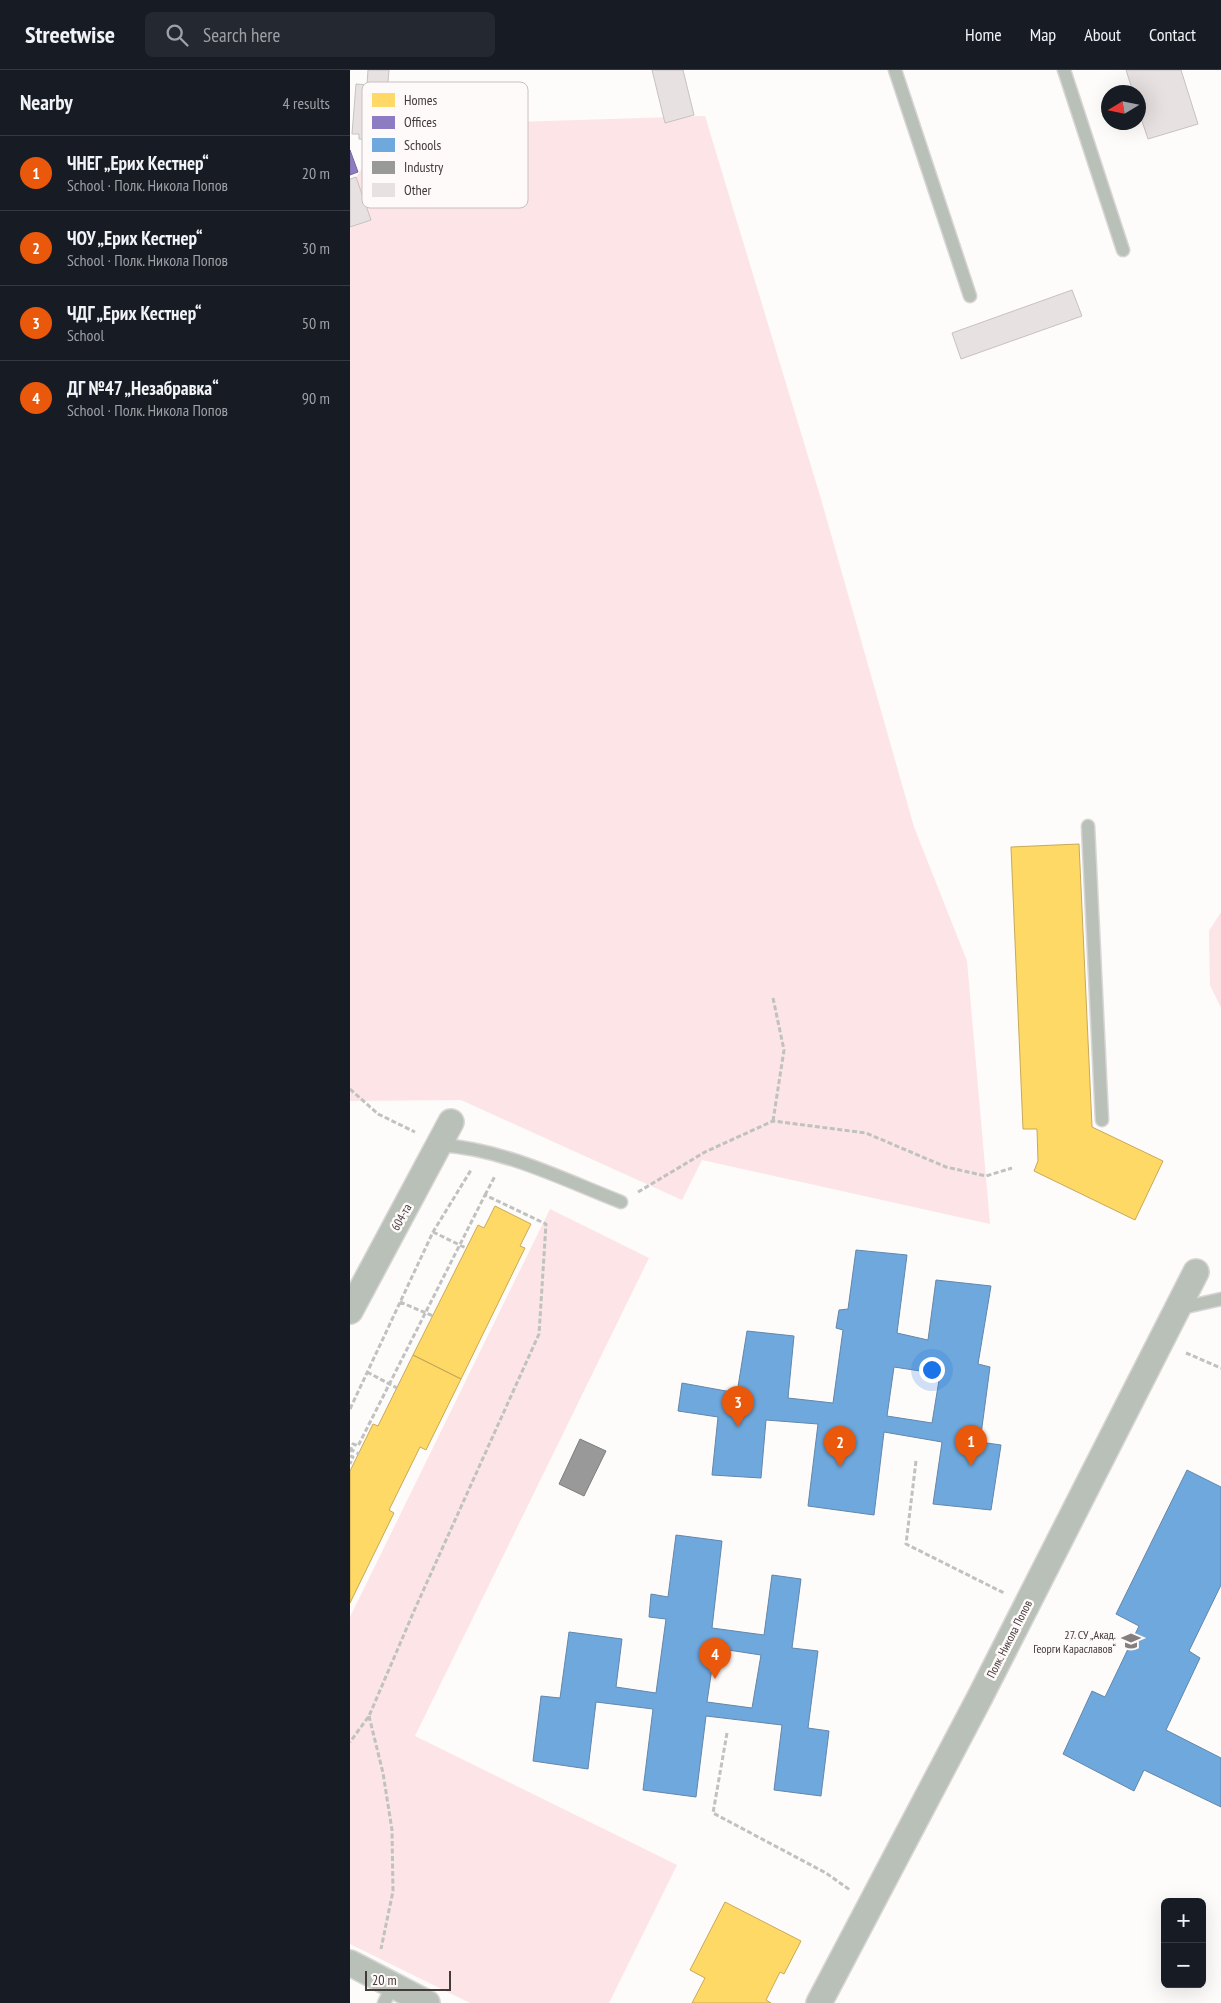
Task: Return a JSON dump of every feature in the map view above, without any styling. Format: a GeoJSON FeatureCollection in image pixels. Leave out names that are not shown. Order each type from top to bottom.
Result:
{"type":"FeatureCollection","features":[{"type":"Feature","properties":{"kind":"street","name":"604-та"},"geometry":{"type":"LineString","coordinates":[[350,1311],[451,1122]]}},
{"type":"Feature","properties":{"kind":"street","name":"Полк. Никола Попов"},"geometry":{"type":"LineString","coordinates":[[819,2003],[1026,1605],[1196,1272]]}},
{"type":"Feature","properties":{"kind":"street"},"geometry":{"type":"LineString","coordinates":[[350,1963],[389,1994],[427,2003]]}},
{"type":"Feature","properties":{"kind":"lane"},"geometry":{"type":"LineString","coordinates":[[895,70],[970,296]]}},
{"type":"Feature","properties":{"kind":"lane"},"geometry":{"type":"LineString","coordinates":[[1064,70],[1124,250]]}},
{"type":"Feature","properties":{"kind":"lane"},"geometry":{"type":"LineString","coordinates":[[1088,826],[1102,1120]]}},
{"type":"Feature","properties":{"kind":"lane"},"geometry":{"type":"LineString","coordinates":[[440,1145],[483,1150],[621,1202]]}},
{"type":"Feature","properties":{"kind":"lane"},"geometry":{"type":"LineString","coordinates":[[1177,1309],[1221,1299]]}},
{"type":"Feature","properties":{"kind":"path"},"geometry":{"type":"LineString","coordinates":[[773,998],[784,1050],[773,1121]]}},
{"type":"Feature","properties":{"kind":"path"},"geometry":{"type":"LineString","coordinates":[[350,1089],[378,1114],[440,1145]]}},
{"type":"Feature","properties":{"kind":"path"},"geometry":{"type":"LineString","coordinates":[[621,1202],[705,1152],[773,1121],[866,1133],[946,1167],[986,1176],[1012,1168]]}},
{"type":"Feature","properties":{"kind":"path"},"geometry":{"type":"LineString","coordinates":[[350,1409],[433,1232],[483,1150]]}},
{"type":"Feature","properties":{"kind":"path"},"geometry":{"type":"LineString","coordinates":[[350,1452],[353,1444],[358,1446],[485,1195],[546,1224],[539,1334],[414,1611],[369,1716],[350,1742]]}},
{"type":"Feature","properties":{"kind":"path"},"geometry":{"type":"LineString","coordinates":[[433,1232],[466,1248]]}},
{"type":"Feature","properties":{"kind":"path"},"geometry":{"type":"LineString","coordinates":[[400,1302],[433,1316]]}},
{"type":"Feature","properties":{"kind":"path"},"geometry":{"type":"LineString","coordinates":[[1160,1342],[1221,1368]]}},
{"type":"Feature","properties":{"kind":"path"},"geometry":{"type":"LineString","coordinates":[[367,1372],[397,1388]]}},
{"type":"Feature","properties":{"kind":"path"},"geometry":{"type":"LineString","coordinates":[[350,1452],[358,1454]]}},
{"type":"Feature","properties":{"kind":"path"},"geometry":{"type":"LineString","coordinates":[[350,1452],[353,1457],[350,1464]]}},
{"type":"Feature","properties":{"kind":"path"},"geometry":{"type":"LineString","coordinates":[[916,1461],[906,1544],[1026,1605]]}},
{"type":"Feature","properties":{"kind":"path"},"geometry":{"type":"LineString","coordinates":[[369,1716],[383,1773],[392,1830],[393,1891],[381,1952]]}},
{"type":"Feature","properties":{"kind":"path"},"geometry":{"type":"LineString","coordinates":[[727,1733],[713,1814],[826,1873],[870,1905]]}},
{"type":"Feature","properties":{"kind":"shaded area"},"geometry":{"type":"Polygon","coordinates":[[[705,116],[821,499],[914,827],[967,961],[990,1224],[702,1160],[682,1200],[461,1100],[350,1101],[350,187],[362,168],[362,208],[528,208],[528,122],[705,116]]]}},
{"type":"Feature","properties":{"kind":"shaded area"},"geometry":{"type":"Polygon","coordinates":[[[1221,912],[1221,1008],[1210,985],[1209,931],[1221,912]]]}},
{"type":"Feature","properties":{"kind":"shaded area"},"geometry":{"type":"Polygon","coordinates":[[[550,1209],[649,1258],[415,1736],[677,1865],[609,2003],[470,2003],[350,1944],[350,1617],[550,1209]]]}},
{"type":"Feature","properties":{"kind":"building: Homes"},"geometry":{"type":"Polygon","coordinates":[[[1079,844],[1092,1127],[1163,1161],[1135,1220],[1034,1171],[1038,1161],[1037,1129],[1023,1129],[1011,847],[1079,844]]]}},
{"type":"Feature","properties":{"kind":"building: Homes"},"geometry":{"type":"Polygon","coordinates":[[[495,1206],[531,1224],[520,1246],[525,1248],[461,1379],[413,1355],[478,1225],[484,1228],[495,1206]]]}},
{"type":"Feature","properties":{"kind":"building: Homes"},"geometry":{"type":"Polygon","coordinates":[[[413,1355],[461,1379],[426,1450],[420,1447],[389,1510],[394,1513],[350,1603],[350,1471],[373,1424],[378,1426],[413,1355]]]}},
{"type":"Feature","properties":{"kind":"building: Homes"},"geometry":{"type":"Polygon","coordinates":[[[725,1902],[801,1941],[784,1974],[780,1972],[766,2000],[771,2003],[692,2003],[705,1978],[690,1970],[725,1902]]]}},
{"type":"Feature","properties":{"kind":"building: Offices"},"geometry":{"type":"Polygon","coordinates":[[[350,150],[358,172],[350,175],[350,150]]]}},
{"type":"Feature","properties":{"kind":"building: Schools"},"geometry":{"type":"Polygon","coordinates":[[[856,1250],[907,1255],[897,1333],[928,1340],[936,1280],[991,1286],[978,1364],[990,1367],[980,1442],[1001,1445],[991,1510],[933,1504],[942,1442],[884,1432],[874,1515],[808,1506],[818,1424],[766,1420],[761,1478],[712,1475],[718,1417],[678,1411],[682,1383],[737,1393],[747,1331],[794,1336],[788,1398],[833,1403],[843,1330],[836,1328],[839,1310],[848,1309],[856,1250]],[[894,1367],[887,1416],[932,1423],[940,1374],[894,1367]]]}},
{"type":"Feature","properties":{"kind":"building: Schools"},"geometry":{"type":"Polygon","coordinates":[[[1187,1470],[1221,1487],[1221,1585],[1189,1651],[1200,1658],[1166,1730],[1221,1758],[1221,1807],[1144,1770],[1134,1791],[1063,1754],[1092,1691],[1105,1697],[1139,1626],[1116,1614],[1187,1470]]]}},
{"type":"Feature","properties":{"kind":"building: Schools"},"geometry":{"type":"Polygon","coordinates":[[[676,1535],[722,1541],[712,1628],[764,1635],[772,1575],[801,1579],[792,1648],[818,1651],[808,1728],[829,1731],[821,1796],[774,1790],[782,1725],[706,1716],[696,1797],[643,1790],[653,1709],[596,1702],[588,1769],[533,1761],[541,1696],[560,1698],[569,1632],[622,1639],[616,1687],[656,1693],[666,1619],[649,1617],[651,1594],[668,1597],[676,1535]],[[715,1648],[707,1702],[752,1708],[761,1655],[715,1648]]]}},
{"type":"Feature","properties":{"kind":"building: Industry"},"geometry":{"type":"Polygon","coordinates":[[[580,1439],[606,1451],[584,1496],[559,1484],[580,1439]]]}},
{"type":"Feature","properties":{"kind":"building: Other"},"geometry":{"type":"Polygon","coordinates":[[[368,70],[389,70],[388,82],[367,82],[368,70]]]}},
{"type":"Feature","properties":{"kind":"building: Other"},"geometry":{"type":"Polygon","coordinates":[[[652,70],[683,70],[694,115],[665,123],[652,70]]]}},
{"type":"Feature","properties":{"kind":"building: Other"},"geometry":{"type":"Polygon","coordinates":[[[1126,70],[1181,70],[1198,124],[1148,139],[1145,130],[1146,85],[1131,85],[1126,70]]]}},
{"type":"Feature","properties":{"kind":"building: Other"},"geometry":{"type":"Polygon","coordinates":[[[356,84],[362,85],[362,139],[359,139],[359,134],[352,134],[356,84]]]}},
{"type":"Feature","properties":{"kind":"building: Other"},"geometry":{"type":"Polygon","coordinates":[[[356,177],[362,194],[362,208],[367,208],[371,220],[350,227],[350,179],[356,177]]]}},
{"type":"Feature","properties":{"kind":"building: Other"},"geometry":{"type":"Polygon","coordinates":[[[1072,290],[1082,316],[961,359],[952,333],[1072,290]]]}},
{"type":"Feature","properties":{"kind":"place","name":"ЧДГ „Ерих Кестнер“"},"geometry":{"type":"Point","coordinates":[738,1427]}},
{"type":"Feature","properties":{"kind":"place","name":"ЧНЕГ „Ерих Кестнер“"},"geometry":{"type":"Point","coordinates":[971,1466]}},
{"type":"Feature","properties":{"kind":"place","name":"ЧОУ „Ерих Кестнер“"},"geometry":{"type":"Point","coordinates":[840,1467]}},
{"type":"Feature","properties":{"kind":"place","name":"27. СУ „Акад. Георги Караславов“"},"geometry":{"type":"Point","coordinates":[1131,1641]}},
{"type":"Feature","properties":{"kind":"place","name":"ДГ №47 „Незабравка“"},"geometry":{"type":"Point","coordinates":[715,1679]}}]}
